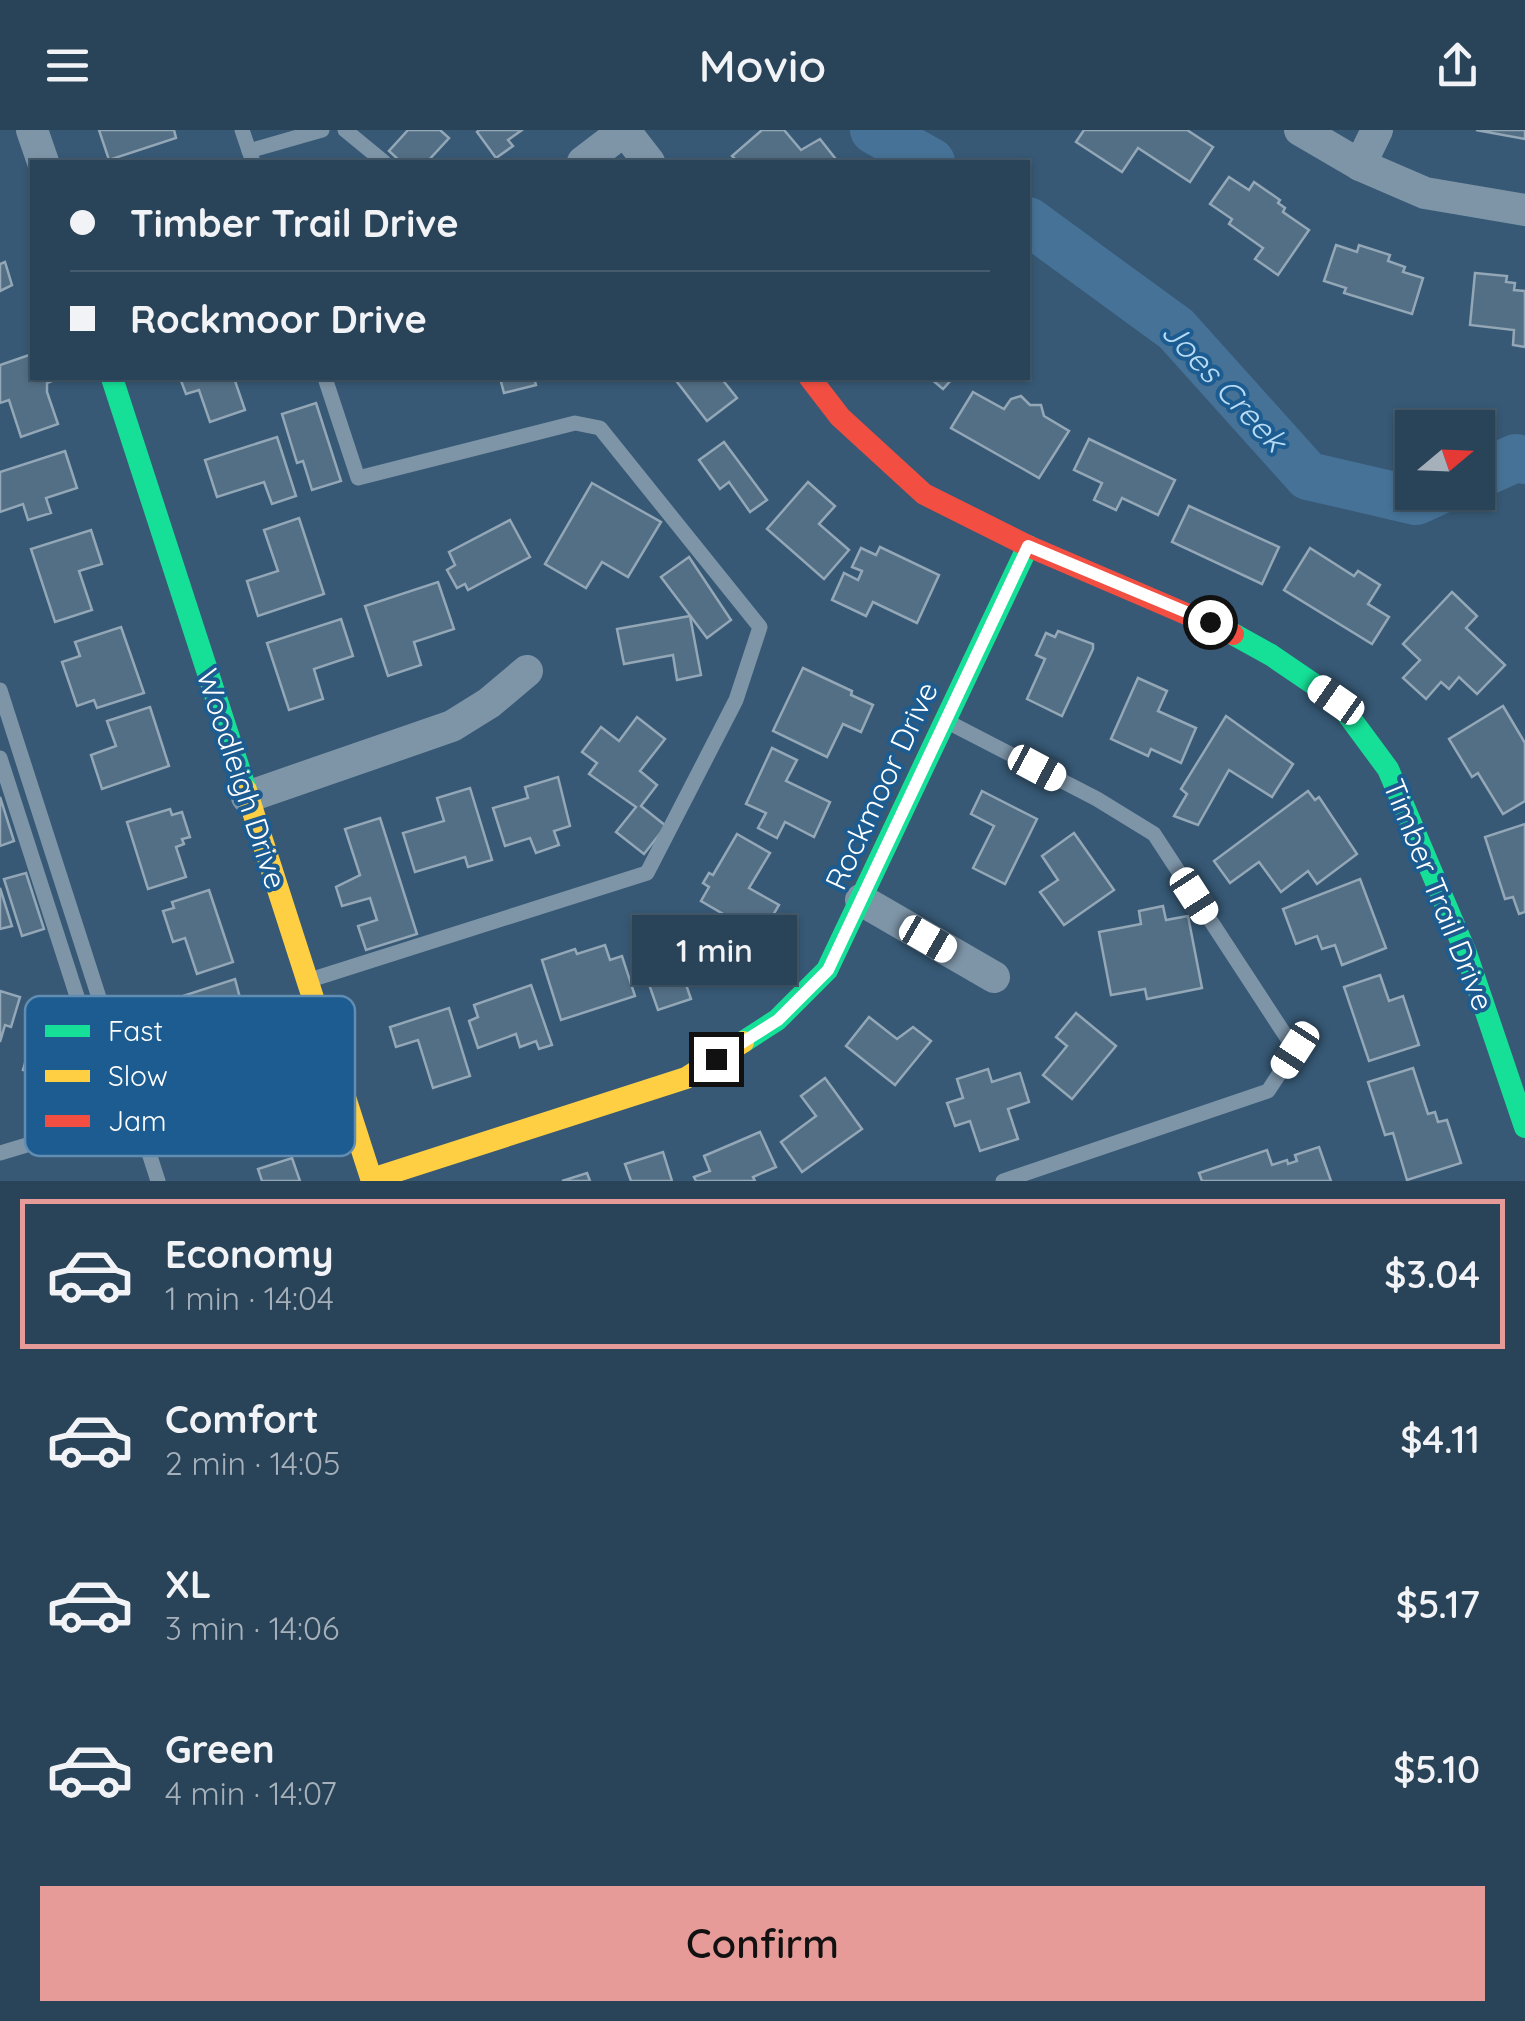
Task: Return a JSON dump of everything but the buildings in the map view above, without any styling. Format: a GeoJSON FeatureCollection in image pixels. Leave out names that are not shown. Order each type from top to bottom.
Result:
{"type":"FeatureCollection","features":[{"type":"Feature","properties":{"kind":"street"},"geometry":{"type":"LineString","coordinates":[[32,130],[41,160]]}},
{"type":"Feature","properties":{"kind":"street"},"geometry":{"type":"LineString","coordinates":[[586,160],[625,130],[648,160]]}},
{"type":"Feature","properties":{"kind":"street"},"geometry":{"type":"LineString","coordinates":[[1300,130],[1360,165],[1425,193],[1525,210]]}},
{"type":"Feature","properties":{"kind":"street"},"geometry":{"type":"LineString","coordinates":[[1360,165],[1377,130]]}},
{"type":"Feature","properties":{"kind":"street","name":"Woodleigh Drive"},"geometry":{"type":"LineString","coordinates":[[113,380],[312,996]]}},
{"type":"Feature","properties":{"kind":"street","name":"Timber Trail Drive"},"geometry":{"type":"LineString","coordinates":[[812,380],[840,418],[924,494],[1028,546],[1210,622],[1271,655],[1336,700],[1388,768],[1466,954],[1525,1127]]}},
{"type":"Feature","properties":{"kind":"street","name":"Rockmoor Drive"},"geometry":{"type":"LineString","coordinates":[[372,1180],[686,1078],[778,1020],[828,970],[1028,546]]}},
{"type":"Feature","properties":{"kind":"street"},"geometry":{"type":"LineString","coordinates":[[247,797],[452,726],[489,703],[527,671]]}},
{"type":"Feature","properties":{"kind":"street"},"geometry":{"type":"LineString","coordinates":[[861,900],[994,977]]}},
{"type":"Feature","properties":{"kind":"street","name":"Woodleigh Drive"},"geometry":{"type":"LineString","coordinates":[[355,1128],[372,1180]]}},
{"type":"Feature","properties":{"kind":"lane"},"geometry":{"type":"LineString","coordinates":[[242,130],[251,157],[322,130]]}},
{"type":"Feature","properties":{"kind":"lane"},"geometry":{"type":"LineString","coordinates":[[344,130],[382,160]]}},
{"type":"Feature","properties":{"kind":"lane"},"geometry":{"type":"LineString","coordinates":[[307,981],[647,872],[736,700],[760,627],[600,428],[574,423],[358,478],[326,380]]}},
{"type":"Feature","properties":{"kind":"lane"},"geometry":{"type":"LineString","coordinates":[[0,690],[98,996]]}},
{"type":"Feature","properties":{"kind":"lane"},"geometry":{"type":"LineString","coordinates":[[946,720],[1154,834],[1295,1050],[1268,1091],[1003,1181]]}},
{"type":"Feature","properties":{"kind":"lane"},"geometry":{"type":"LineString","coordinates":[[0,758],[77,996]]}},
{"type":"Feature","properties":{"kind":"lane"},"geometry":{"type":"LineString","coordinates":[[0,1154],[25,1146]]}},
{"type":"Feature","properties":{"kind":"lane"},"geometry":{"type":"LineString","coordinates":[[150,1156],[158,1181]]}},
{"type":"Feature","properties":{"kind":"waterway","name":"Joes Creek"},"geometry":{"type":"LineString","coordinates":[[874,130],[927,160]]}},
{"type":"Feature","properties":{"kind":"waterway","name":"Joes Creek"},"geometry":{"type":"LineString","coordinates":[[1030,222],[1176,329],[1308,476],[1395,496]]}},
{"type":"Feature","properties":{"kind":"waterway","name":"Joes Creek"},"geometry":{"type":"LineString","coordinates":[[1495,467],[1516,458],[1525,460]]}},
{"type":"Feature","properties":{"kind":"traffic: fast"},"geometry":{"type":"LineString","coordinates":[[113,380],[246,790]]}},
{"type":"Feature","properties":{"kind":"traffic: fast"},"geometry":{"type":"LineString","coordinates":[[743,1042],[777,1020],[827,970],[1028,546]]}},
{"type":"Feature","properties":{"kind":"traffic: fast"},"geometry":{"type":"LineString","coordinates":[[1233,634],[1337,700],[1388,769],[1466,953],[1525,1127]]}},
{"type":"Feature","properties":{"kind":"traffic: slow"},"geometry":{"type":"LineString","coordinates":[[246,790],[312,996]]}},
{"type":"Feature","properties":{"kind":"traffic: slow"},"geometry":{"type":"LineString","coordinates":[[372,1179],[686,1078],[743,1042]]}},
{"type":"Feature","properties":{"kind":"traffic: slow"},"geometry":{"type":"LineString","coordinates":[[355,1128],[372,1181]]}},
{"type":"Feature","properties":{"kind":"traffic: jam"},"geometry":{"type":"LineString","coordinates":[[812,380],[840,417],[924,494],[1028,546],[1233,634]]}},
{"type":"Feature","properties":{"kind":"route"},"geometry":{"type":"LineString","coordinates":[[716,1059],[778,1020],[828,970],[1028,546],[1210,622]]}}]}
